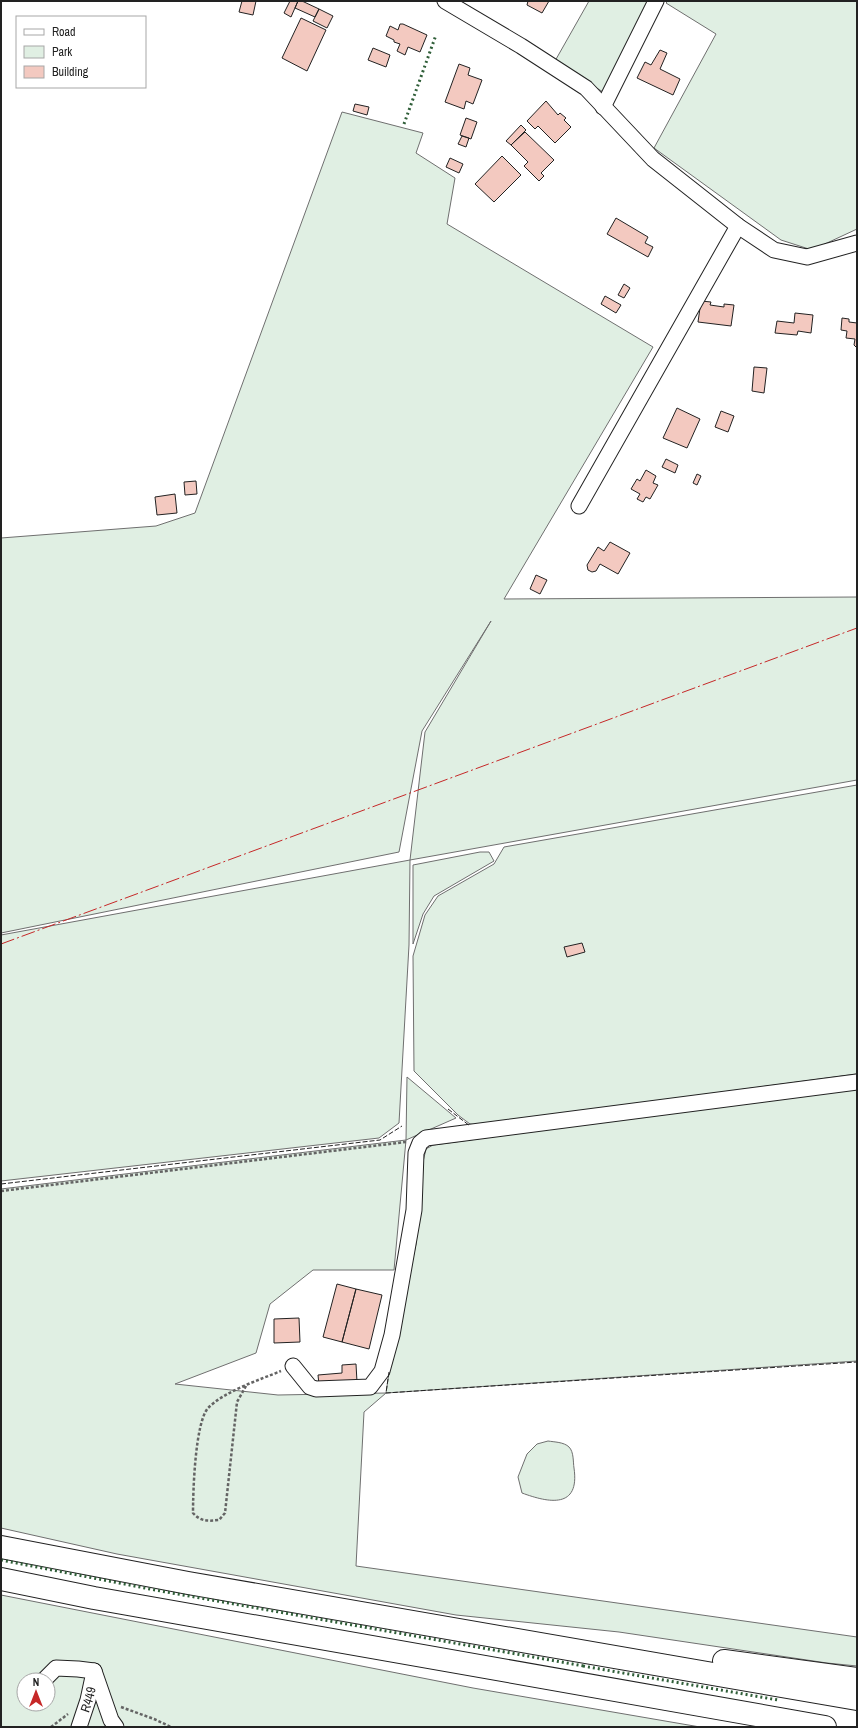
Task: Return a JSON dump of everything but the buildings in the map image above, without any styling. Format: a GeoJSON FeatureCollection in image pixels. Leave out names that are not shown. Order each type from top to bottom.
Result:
{"type":"FeatureCollection","features":[{"type":"Feature","properties":{"kind":"highway"},"geometry":{"type":"LineString","coordinates":[[1,1547],[188,1583],[857,1699]]}},
{"type":"Feature","properties":{"kind":"highway"},"geometry":{"type":"LineString","coordinates":[[1,1579],[94,1598],[824,1727]]}},
{"type":"Feature","properties":{"kind":"highway"},"geometry":{"type":"LineString","coordinates":[[416,1623],[549,1634],[752,1666],[857,1679]]}},
{"type":"Feature","properties":{"kind":"highway"},"geometry":{"type":"LineString","coordinates":[[408,1654],[537,1687],[751,1727]]}},
{"type":"Feature","properties":{"kind":"street"},"geometry":{"type":"LineString","coordinates":[[444,1],[521,46],[586,88],[652,160],[738,226],[774,250],[807,257],[857,243]]}},
{"type":"Feature","properties":{"kind":"street"},"geometry":{"type":"LineString","coordinates":[[603,107],[656,1]]}},
{"type":"Feature","properties":{"kind":"street"},"geometry":{"type":"LineString","coordinates":[[579,506],[738,226]]}},
{"type":"Feature","properties":{"kind":"street"},"geometry":{"type":"LineString","coordinates":[[293,1366],[310,1387],[316,1389],[370,1387],[382,1371],[392,1335],[412,1230],[415,1204],[416,1153],[420,1143],[426,1138],[857,1082]]}},
{"type":"Feature","properties":{"kind":"street"},"geometry":{"type":"LineString","coordinates":[[52,1672],[56,1668],[78,1669],[94,1672],[111,1720],[116,1727]]}},
{"type":"Feature","properties":{"kind":"street","name":"R449"},"geometry":{"type":"LineString","coordinates":[[79,1727],[88,1700],[94,1672]]}},
{"type":"Feature","properties":{"kind":"path"},"geometry":{"type":"LineString","coordinates":[[1,1191],[401,1143],[426,1138]]}},
{"type":"Feature","properties":{"kind":"path"},"geometry":{"type":"LineString","coordinates":[[246,1386],[237,1402],[225,1514],[219,1520],[205,1521],[198,1518],[193,1513],[199,1435],[204,1415],[217,1401],[246,1386],[293,1366]]}},
{"type":"Feature","properties":{"kind":"green space"},"geometry":{"type":"Polygon","coordinates":[[[589,1],[650,1],[603,92],[555,61],[589,1]]]}},
{"type":"Feature","properties":{"kind":"green space"},"geometry":{"type":"Polygon","coordinates":[[[668,1],[857,1],[857,229],[812,250],[781,240],[654,148],[716,34],[666,3],[668,1]]]}},
{"type":"Feature","properties":{"kind":"green space"},"geometry":{"type":"Polygon","coordinates":[[[342,112],[423,133],[416,153],[455,178],[447,224],[653,347],[504,599],[857,597],[857,780],[410,860],[425,732],[491,621],[422,731],[399,852],[1,933],[1,538],[156,526],[195,513],[342,112]]]}},
{"type":"Feature","properties":{"kind":"green space"},"geometry":{"type":"Polygon","coordinates":[[[857,785],[857,1074],[477,1125],[470,1124],[458,1115],[414,1071],[413,956],[425,915],[438,896],[494,864],[504,847],[857,785]]]}},
{"type":"Feature","properties":{"kind":"green space"},"geometry":{"type":"Polygon","coordinates":[[[480,852],[489,852],[494,861],[434,896],[423,914],[413,944],[413,865],[480,852]]]}},
{"type":"Feature","properties":{"kind":"green space"},"geometry":{"type":"Polygon","coordinates":[[[410,860],[409,945],[399,1123],[379,1138],[1,1181],[1,935],[410,860]]]}},
{"type":"Feature","properties":{"kind":"green space"},"geometry":{"type":"Polygon","coordinates":[[[407,1077],[456,1118],[406,1140],[407,1077]]]}},
{"type":"Feature","properties":{"kind":"green space"},"geometry":{"type":"Polygon","coordinates":[[[857,1087],[857,1361],[386,1393],[391,1359],[416,1244],[423,1162],[426,1149],[433,1145],[857,1087]]]}},
{"type":"Feature","properties":{"kind":"green space"},"geometry":{"type":"Polygon","coordinates":[[[406,1140],[394,1270],[313,1270],[270,1304],[256,1353],[175,1384],[278,1395],[386,1393],[364,1412],[356,1566],[857,1637],[857,1666],[827,1663],[619,1632],[456,1615],[117,1554],[1,1528],[1,1189],[406,1140]]]}},
{"type":"Feature","properties":{"kind":"green space"},"geometry":{"type":"Polygon","coordinates":[[[548,1441],[559,1442],[567,1445],[573,1454],[575,1481],[572,1491],[567,1497],[560,1500],[542,1499],[522,1493],[518,1477],[527,1454],[537,1444],[548,1441]]]}},
{"type":"Feature","properties":{"kind":"green space"},"geometry":{"type":"Polygon","coordinates":[[[1,1595],[473,1688],[700,1727],[1,1727],[1,1595]]]}},
{"type":"Feature","properties":{"kind":"hedge"},"geometry":{"type":"LineString","coordinates":[[404,124],[436,35]]}},
{"type":"Feature","properties":{"kind":"hedge"},"geometry":{"type":"LineString","coordinates":[[1,1560],[155,1590],[584,1666]]}},
{"type":"Feature","properties":{"kind":"hedge"},"geometry":{"type":"LineString","coordinates":[[583,1666],[778,1700]]}},
{"type":"Feature","properties":{"kind":"fence"},"geometry":{"type":"LineString","coordinates":[[448,1109],[470,1126]]}},
{"type":"Feature","properties":{"kind":"fence"},"geometry":{"type":"LineString","coordinates":[[1,1184],[380,1140],[402,1126]]}},
{"type":"Feature","properties":{"kind":"fence"},"geometry":{"type":"LineString","coordinates":[[389,1372],[386,1393],[857,1362]]}},
{"type":"Feature","properties":{"kind":"power"},"geometry":{"type":"LineString","coordinates":[[1,944],[857,628]]}}]}
